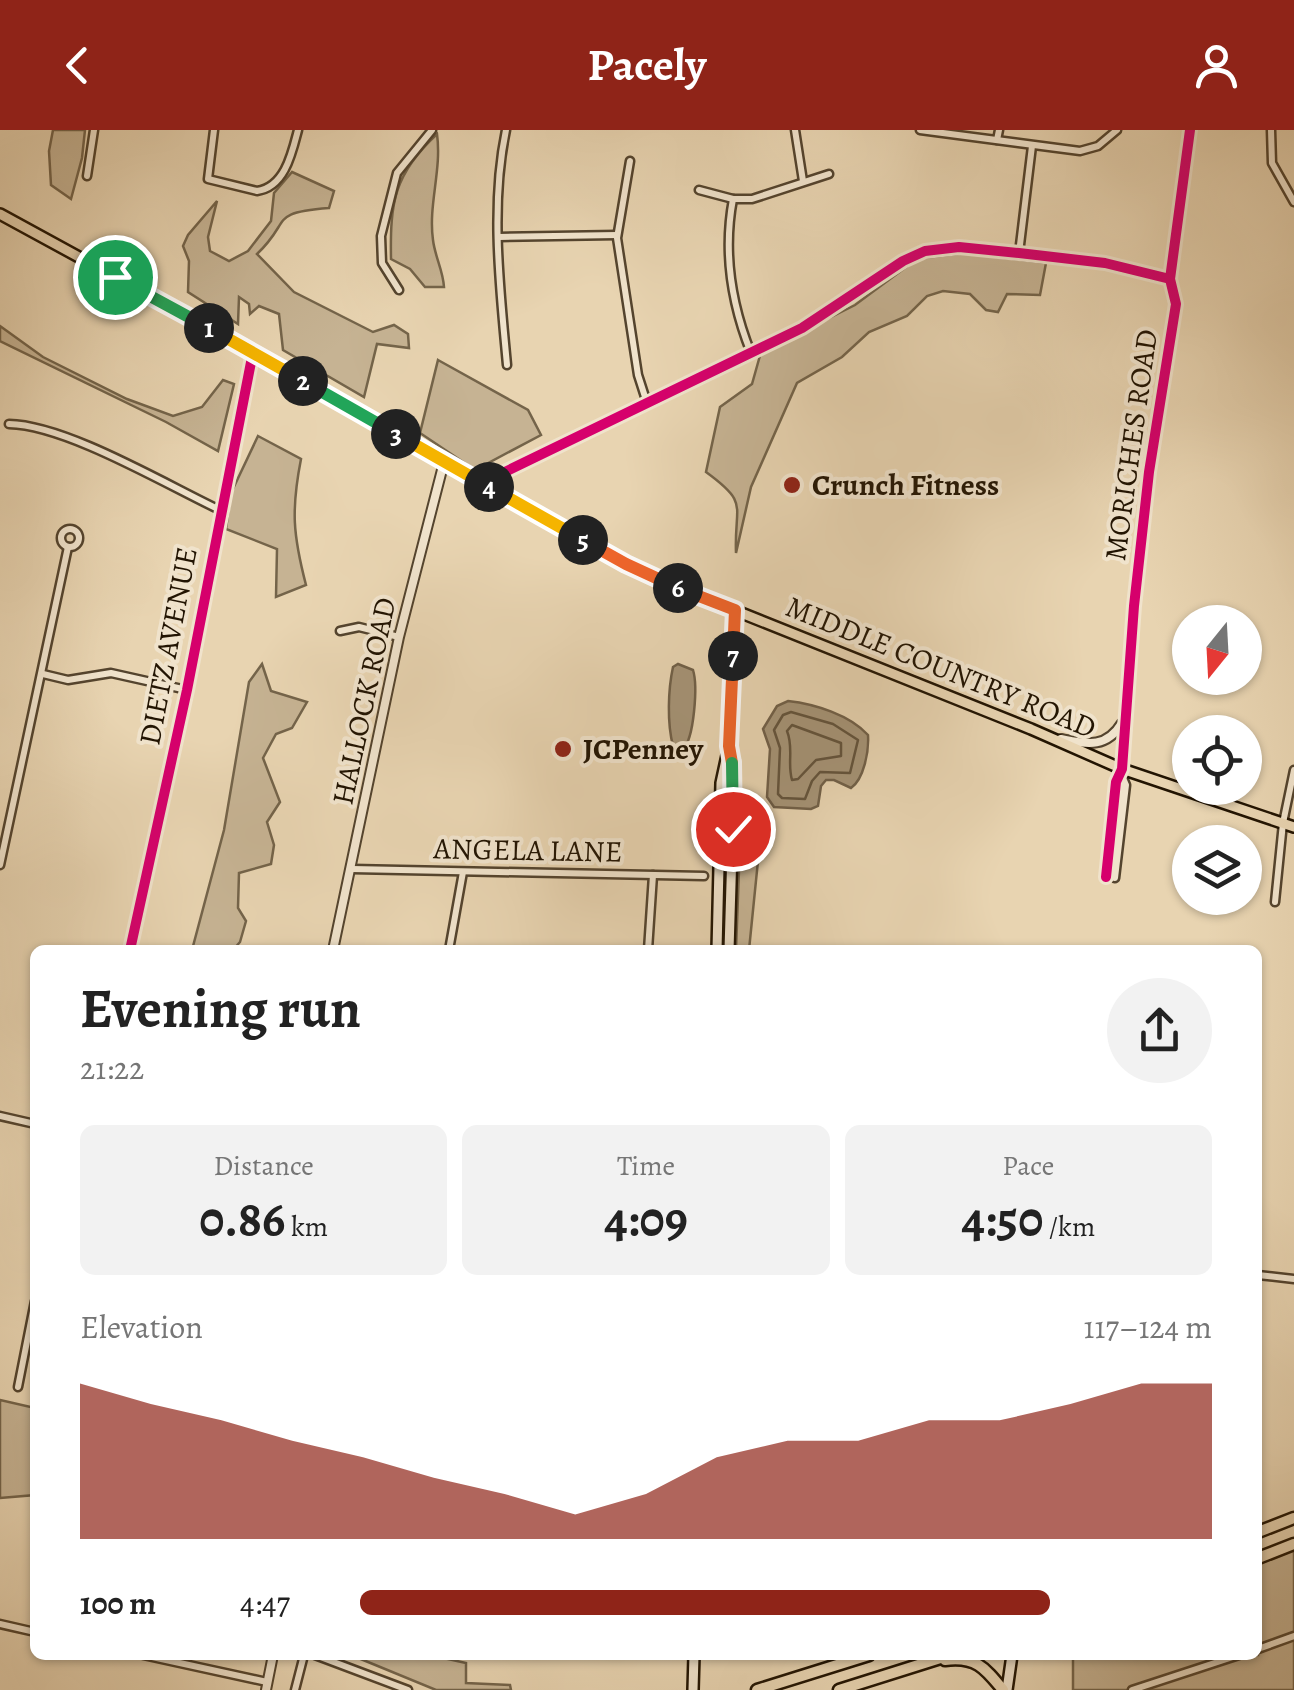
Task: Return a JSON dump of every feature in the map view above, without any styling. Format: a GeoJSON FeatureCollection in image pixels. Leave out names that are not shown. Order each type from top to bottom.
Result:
{"type":"FeatureCollection","features":[{"type":"Feature","properties":{"kind":"highway"},"geometry":{"type":"LineString","coordinates":[[1262,1530],[1294,1518]]}},
{"type":"Feature","properties":{"kind":"highway"},"geometry":{"type":"LineString","coordinates":[[1262,1556],[1294,1544]]}},
{"type":"Feature","properties":{"kind":"highway"},"geometry":{"type":"LineString","coordinates":[[829,1668],[841,1660]]}},
{"type":"Feature","properties":{"kind":"highway"},"geometry":{"type":"LineString","coordinates":[[757,1690],[854,1660]]}},
{"type":"Feature","properties":{"kind":"highway"},"geometry":{"type":"LineString","coordinates":[[839,1690],[934,1660]]}},
{"type":"Feature","properties":{"kind":"highway"},"geometry":{"type":"LineString","coordinates":[[924,1663],[949,1660]]}},
{"type":"Feature","properties":{"kind":"highway"},"geometry":{"type":"LineString","coordinates":[[974,1660],[1005,1690]]}},
{"type":"Feature","properties":{"kind":"main road","name":"MIDDLE COUNTRY ROAD"},"geometry":{"type":"LineString","coordinates":[[0,214],[253,352],[626,564],[1052,738],[1122,772],[1294,827]]}},
{"type":"Feature","properties":{"kind":"main road"},"geometry":{"type":"LineString","coordinates":[[717,945],[722,783],[729,746],[735,610]]}},
{"type":"Feature","properties":{"kind":"main road"},"geometry":{"type":"LineString","coordinates":[[729,746],[734,784],[729,945]]}},
{"type":"Feature","properties":{"kind":"main road"},"geometry":{"type":"LineString","coordinates":[[692,1690],[694,1660]]}},
{"type":"Feature","properties":{"kind":"main road"},"geometry":{"type":"LineString","coordinates":[[1005,1690],[1011,1660]]}},
{"type":"Feature","properties":{"kind":"street"},"geometry":{"type":"LineString","coordinates":[[87,176],[94,130]]}},
{"type":"Feature","properties":{"kind":"street"},"geometry":{"type":"LineString","coordinates":[[214,130],[206,169],[208,179],[262,192],[287,167],[298,130]]}},
{"type":"Feature","properties":{"kind":"street"},"geometry":{"type":"LineString","coordinates":[[400,290],[382,264],[381,236],[397,173],[432,130]]}},
{"type":"Feature","properties":{"kind":"street"},"geometry":{"type":"LineString","coordinates":[[506,130],[499,176],[506,365]]}},
{"type":"Feature","properties":{"kind":"street"},"geometry":{"type":"LineString","coordinates":[[795,130],[804,181]]}},
{"type":"Feature","properties":{"kind":"street"},"geometry":{"type":"LineString","coordinates":[[920,130],[1066,150],[1090,150],[1117,130]]}},
{"type":"Feature","properties":{"kind":"street"},"geometry":{"type":"LineString","coordinates":[[997,140],[999,130]]}},
{"type":"Feature","properties":{"kind":"street","name":"MORICHES ROAD"},"geometry":{"type":"LineString","coordinates":[[1122,772],[1150,472],[1176,304],[1170,279],[1190,130]]}},
{"type":"Feature","properties":{"kind":"street"},"geometry":{"type":"LineString","coordinates":[[1271,130],[1272,163],[1294,202]]}},
{"type":"Feature","properties":{"kind":"street"},"geometry":{"type":"LineString","coordinates":[[1019,254],[1032,146]]}},
{"type":"Feature","properties":{"kind":"street"},"geometry":{"type":"LineString","coordinates":[[630,162],[617,235],[638,376],[647,403]]}},
{"type":"Feature","properties":{"kind":"street"},"geometry":{"type":"LineString","coordinates":[[698,190],[733,199],[761,198],[829,174]]}},
{"type":"Feature","properties":{"kind":"street"},"geometry":{"type":"LineString","coordinates":[[733,199],[726,240],[738,322],[751,353]]}},
{"type":"Feature","properties":{"kind":"street"},"geometry":{"type":"LineString","coordinates":[[499,237],[617,235]]}},
{"type":"Feature","properties":{"kind":"street"},"geometry":{"type":"LineString","coordinates":[[482,483],[802,328],[903,260],[925,251],[958,247],[1105,264],[1170,279]]}},
{"type":"Feature","properties":{"kind":"street","name":"DIETZ AVENUE"},"geometry":{"type":"LineString","coordinates":[[131,945],[253,352]]}},
{"type":"Feature","properties":{"kind":"street"},"geometry":{"type":"LineString","coordinates":[[8,424],[25,424],[58,433],[220,510]]}},
{"type":"Feature","properties":{"kind":"street","name":"HALLOCK ROAD"},"geometry":{"type":"LineString","coordinates":[[334,945],[399,637],[444,462]]}},
{"type":"Feature","properties":{"kind":"street"},"geometry":{"type":"LineString","coordinates":[[0,865],[68,547]]}},
{"type":"Feature","properties":{"kind":"street"},"geometry":{"type":"LineString","coordinates":[[340,631],[358,627],[399,637]]}},
{"type":"Feature","properties":{"kind":"street"},"geometry":{"type":"LineString","coordinates":[[43,674],[68,680],[111,673],[186,690]]}},
{"type":"Feature","properties":{"kind":"street"},"geometry":{"type":"LineString","coordinates":[[1052,738],[1102,743],[1121,727],[1126,714]]}},
{"type":"Feature","properties":{"kind":"street"},"geometry":{"type":"LineString","coordinates":[[1275,902],[1283,823],[1294,770]]}},
{"type":"Feature","properties":{"kind":"street"},"geometry":{"type":"LineString","coordinates":[[1111,877],[1116,782],[1122,772]]}},
{"type":"Feature","properties":{"kind":"street","name":"ANGELA LANE"},"geometry":{"type":"LineString","coordinates":[[352,869],[704,876]]}},
{"type":"Feature","properties":{"kind":"street"},"geometry":{"type":"LineString","coordinates":[[449,945],[463,872]]}},
{"type":"Feature","properties":{"kind":"street"},"geometry":{"type":"LineString","coordinates":[[648,945],[652,875]]}},
{"type":"Feature","properties":{"kind":"street"},"geometry":{"type":"LineString","coordinates":[[0,1116],[30,1123]]}},
{"type":"Feature","properties":{"kind":"street"},"geometry":{"type":"LineString","coordinates":[[1262,1275],[1294,1279]]}},
{"type":"Feature","properties":{"kind":"street"},"geometry":{"type":"LineString","coordinates":[[18,1386],[30,1326]]}},
{"type":"Feature","properties":{"kind":"street"},"geometry":{"type":"LineString","coordinates":[[0,1624],[30,1631]]}},
{"type":"Feature","properties":{"kind":"street"},"geometry":{"type":"LineString","coordinates":[[1262,1648],[1294,1636]]}},
{"type":"Feature","properties":{"kind":"street"},"geometry":{"type":"LineString","coordinates":[[163,1660],[266,1686],[271,1660]]}},
{"type":"Feature","properties":{"kind":"street"},"geometry":{"type":"LineString","coordinates":[[295,1690],[303,1660]]}},
{"type":"Feature","properties":{"kind":"street"},"geometry":{"type":"LineString","coordinates":[[329,1660],[408,1690]]}},
{"type":"Feature","properties":{"kind":"street"},"geometry":{"type":"LineString","coordinates":[[1132,1690],[1224,1660]]}},
{"type":"Feature","properties":{"kind":"shaded area"},"geometry":{"type":"Polygon","coordinates":[[[53,130],[85,130],[71,199],[51,185],[49,151],[53,130]]]}},
{"type":"Feature","properties":{"kind":"shaded area"},"geometry":{"type":"Polygon","coordinates":[[[437,134],[432,227],[444,287],[425,287],[410,269],[391,259],[392,221],[403,176],[437,134]]]}},
{"type":"Feature","properties":{"kind":"shaded area"},"geometry":{"type":"Polygon","coordinates":[[[292,172],[334,191],[329,208],[288,216],[257,254],[294,292],[373,332],[394,325],[408,334],[409,348],[377,344],[364,397],[283,350],[279,314],[259,306],[250,314],[249,304],[239,297],[238,324],[188,292],[189,261],[183,246],[217,201],[208,237],[210,251],[229,261],[248,251],[271,221],[274,193],[292,172]]]}},
{"type":"Feature","properties":{"kind":"shaded area"},"geometry":{"type":"Polygon","coordinates":[[[964,253],[1046,263],[1040,295],[1007,294],[998,312],[986,310],[970,294],[943,291],[927,296],[907,316],[869,332],[842,357],[797,383],[751,487],[736,553],[737,506],[729,491],[706,472],[720,407],[752,384],[761,352],[855,305],[917,259],[964,253]]]}},
{"type":"Feature","properties":{"kind":"shaded area"},"geometry":{"type":"Polygon","coordinates":[[[0,326],[43,357],[127,399],[173,416],[202,407],[223,380],[234,384],[218,451],[0,341],[0,326]]]}},
{"type":"Feature","properties":{"kind":"shaded area"},"geometry":{"type":"Polygon","coordinates":[[[438,360],[528,410],[541,435],[475,470],[420,433],[438,360]]]}},
{"type":"Feature","properties":{"kind":"shaded area"},"geometry":{"type":"Polygon","coordinates":[[[258,436],[301,459],[295,522],[306,585],[276,597],[277,549],[226,529],[231,493],[258,436]]]}},
{"type":"Feature","properties":{"kind":"shaded area"},"geometry":{"type":"Polygon","coordinates":[[[262,664],[271,691],[307,702],[292,728],[276,734],[263,758],[280,802],[267,822],[274,845],[271,864],[239,873],[238,908],[246,921],[240,942],[193,945],[224,830],[249,682],[262,664]]]}},
{"type":"Feature","properties":{"kind":"shaded area"},"geometry":{"type":"Polygon","coordinates":[[[760,841],[750,945],[736,945],[740,843],[760,841]]]}},
{"type":"Feature","properties":{"kind":"shaded area"},"geometry":{"type":"Polygon","coordinates":[[[0,1400],[30,1407],[30,1495],[0,1498],[0,1400]]]}},
{"type":"Feature","properties":{"kind":"shaded area"},"geometry":{"type":"Polygon","coordinates":[[[1294,1542],[1294,1690],[1073,1690],[1073,1660],[1262,1660],[1262,1554],[1294,1542]]]}},
{"type":"Feature","properties":{"kind":"shaded area"},"geometry":{"type":"Polygon","coordinates":[[[363,1660],[452,1660],[466,1663],[466,1683],[510,1685],[511,1690],[436,1690],[363,1660]]]}},
{"type":"Feature","properties":{"kind":"water"},"geometry":{"type":"Polygon","coordinates":[[[678,664],[693,670],[695,688],[692,724],[683,749],[673,746],[669,717],[671,676],[678,664]]]}},
{"type":"Feature","properties":{"kind":"water"},"geometry":{"type":"Polygon","coordinates":[[[788,701],[831,712],[868,735],[865,764],[856,784],[851,788],[826,780],[821,786],[818,806],[811,809],[774,807],[767,797],[770,749],[763,729],[777,706],[788,701]]]}},
{"type":"Feature","properties":{"kind":"cycle path"},"geometry":{"type":"LineString","coordinates":[[1106,877],[1116,782],[1122,769],[1149,472],[1176,304],[1170,279],[1190,130]]}},
{"type":"Feature","properties":{"kind":"cycle path"},"geometry":{"type":"LineString","coordinates":[[482,483],[802,328],[903,261],[925,251],[959,247],[1019,253],[1105,263],[1170,279]]}},
{"type":"Feature","properties":{"kind":"cycle path"},"geometry":{"type":"LineString","coordinates":[[131,945],[187,690],[253,352]]}},
{"type":"Feature","properties":{"kind":"place","name":"Crunch Fitness"},"geometry":{"type":"Point","coordinates":[792,485]}},
{"type":"Feature","properties":{"kind":"place","name":"JCPenney"},"geometry":{"type":"Point","coordinates":[563,749]}},
{"type":"Feature","properties":{"kind":"route"},"geometry":{"type":"LineString","coordinates":[[115,277],[626,564],[735,610],[729,746],[734,784],[733,829]]}}]}
